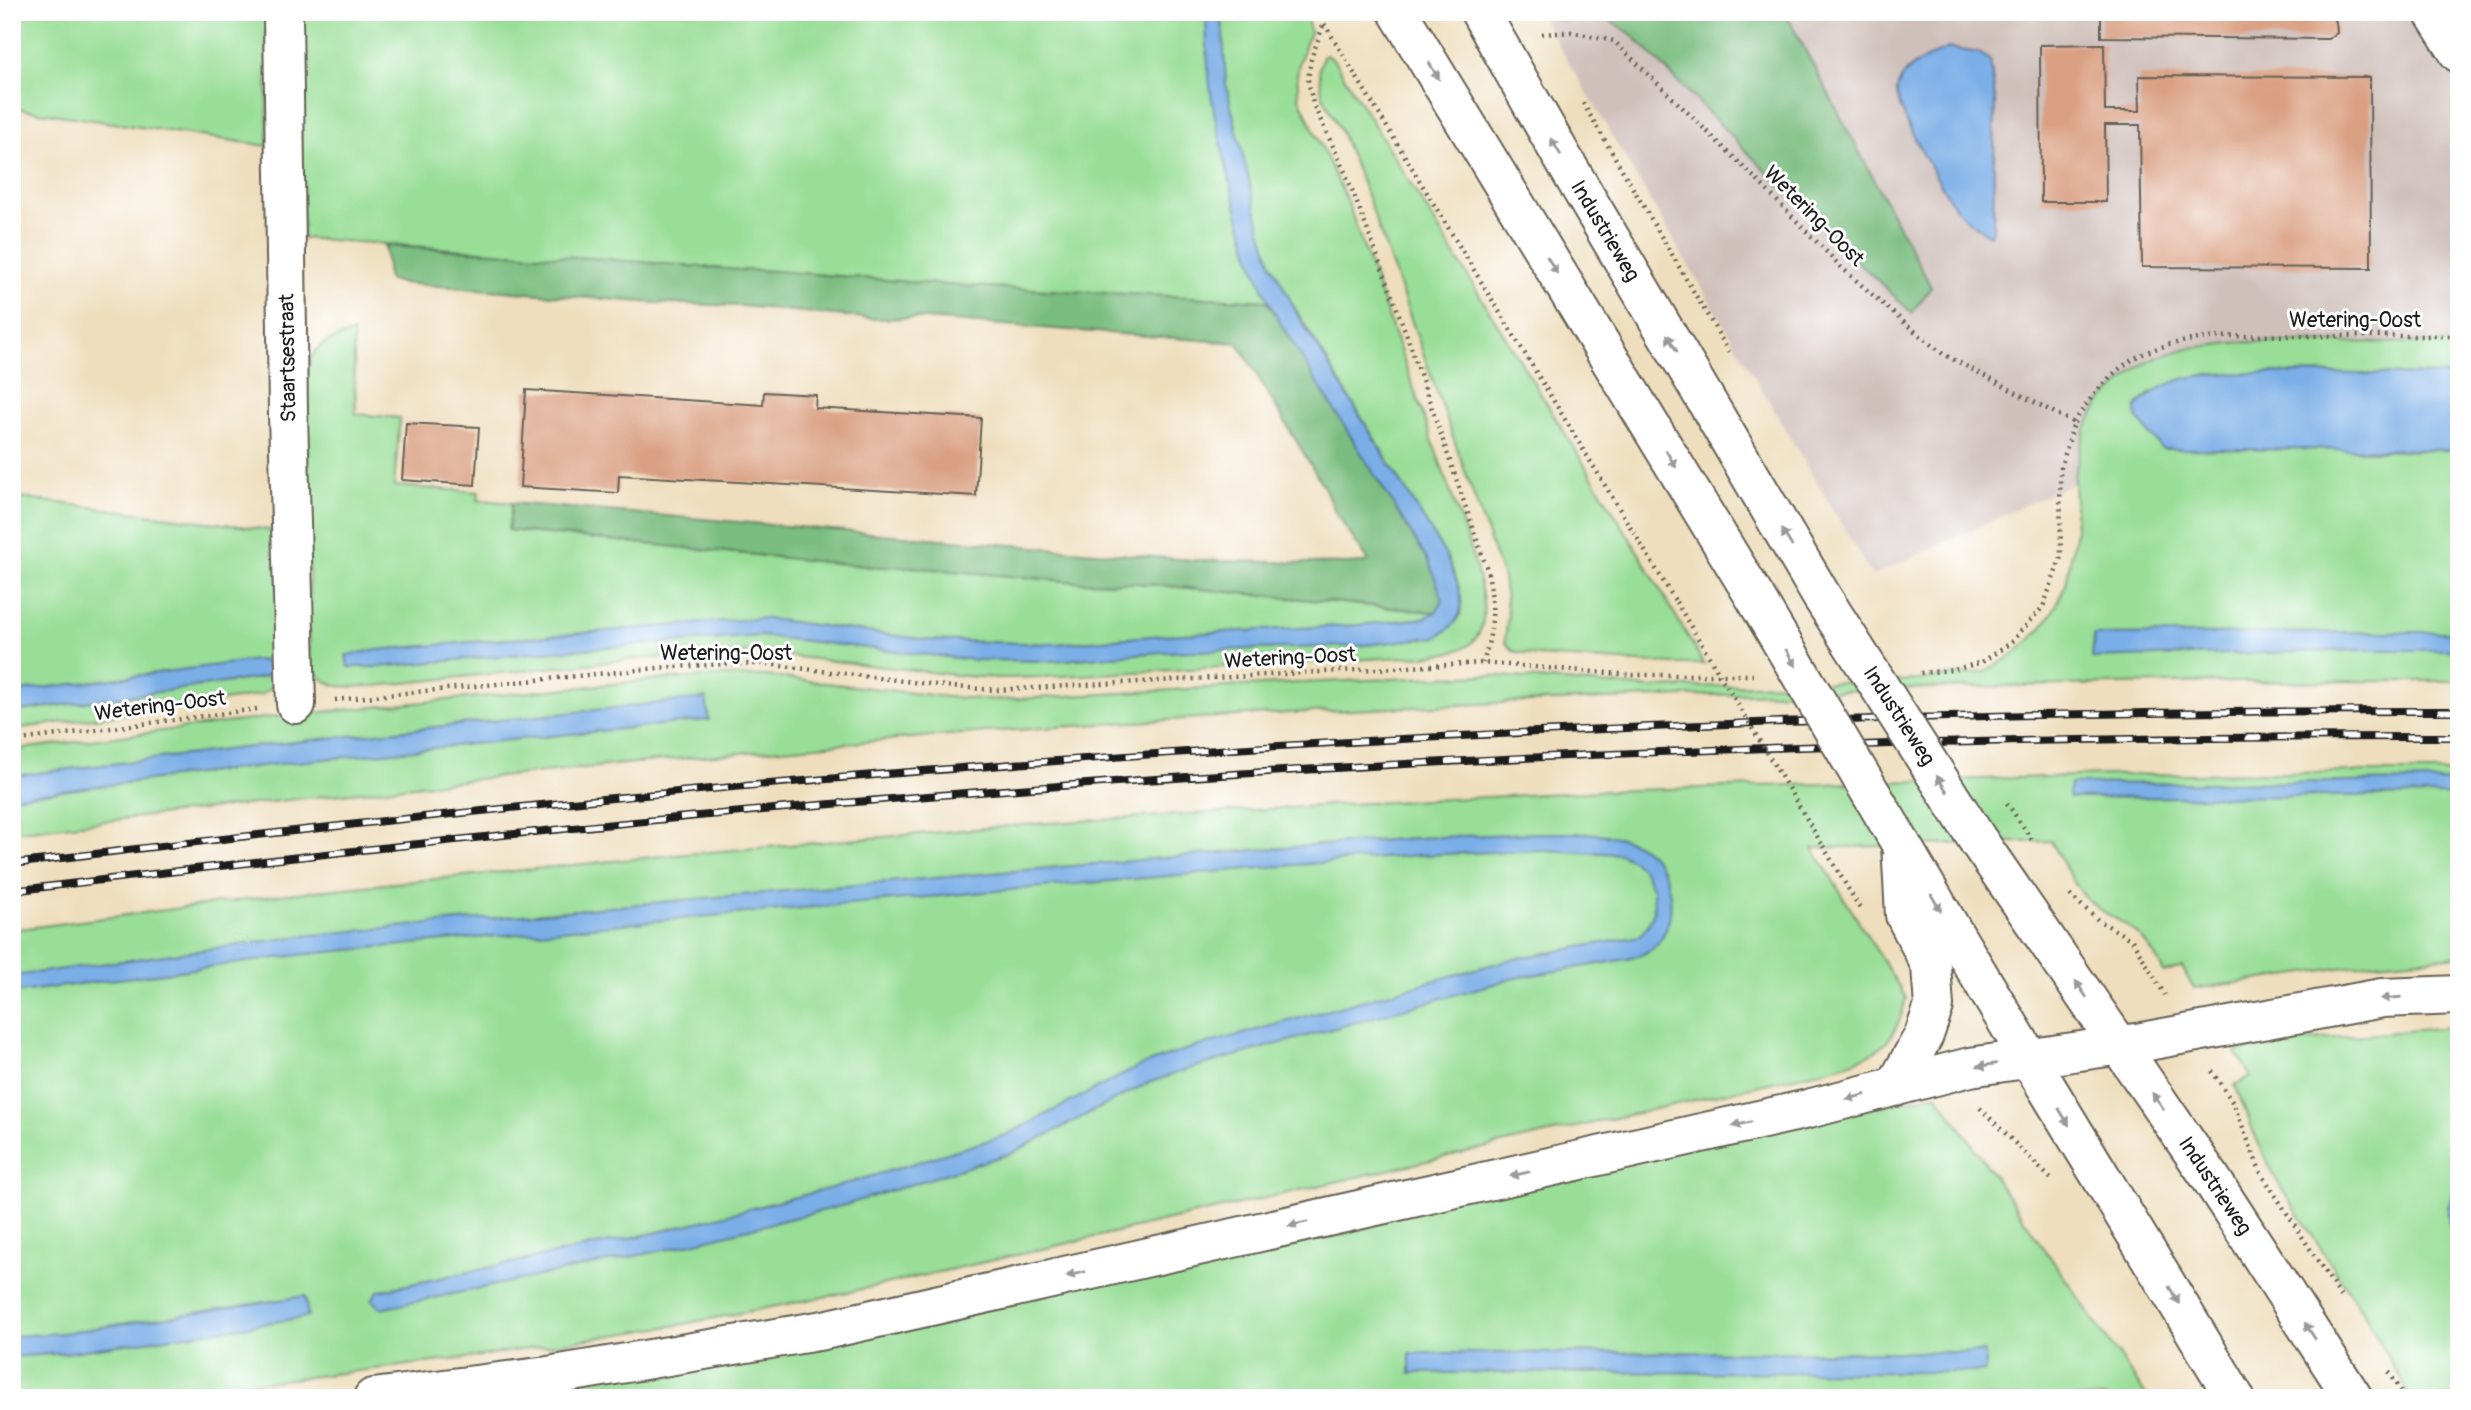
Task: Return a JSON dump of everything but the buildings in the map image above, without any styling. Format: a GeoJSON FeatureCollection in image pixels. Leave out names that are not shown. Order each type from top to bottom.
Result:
{"type":"FeatureCollection","features":[{"type":"Feature","properties":{"kind":"main road","name":"Staartsestraat"},"geometry":{"type":"LineString","coordinates":[[283,12],[288,414],[296,704]]}},
{"type":"Feature","properties":{"kind":"main road"},"geometry":{"type":"LineString","coordinates":[[1398,12],[1756,599],[2028,1059],[2232,1393]]}},
{"type":"Feature","properties":{"kind":"main road","name":"Industrieweg"},"geometry":{"type":"LineString","coordinates":[[1480,12],[1561,155],[1822,597],[1979,842],[2210,1177],[2350,1393]]}},
{"type":"Feature","properties":{"kind":"main road"},"geometry":{"type":"LineString","coordinates":[[2433,12],[2459,53]]}},
{"type":"Feature","properties":{"kind":"main road"},"geometry":{"type":"LineString","coordinates":[[1895,1087],[1924,1035],[1934,1006],[1931,966],[1905,915],[1902,844]]}},
{"type":"Feature","properties":{"kind":"main road"},"geometry":{"type":"LineString","coordinates":[[373,1398],[548,1376],[824,1330],[1795,1112],[1957,1070],[2119,1045],[2382,998],[2459,995]]}},
{"type":"Feature","properties":{"kind":"path"},"geometry":{"type":"LineString","coordinates":[[1317,12],[1865,916]]}},
{"type":"Feature","properties":{"kind":"path"},"geometry":{"type":"LineString","coordinates":[[1324,25],[1311,60],[1308,79],[1313,104],[1346,174],[1406,333],[1487,569],[1494,617],[1483,663]]}},
{"type":"Feature","properties":{"kind":"path","name":"Wetering-Oost"},"geometry":{"type":"LineString","coordinates":[[1542,34],[1571,32],[1614,41],[1758,181],[1842,268],[1907,325],[1944,354],[2074,423]]}},
{"type":"Feature","properties":{"kind":"path","name":"Wetering-Oost"},"geometry":{"type":"LineString","coordinates":[[1915,673],[1954,670],[1982,662],[2010,643],[2043,607],[2061,557],[2063,528],[2060,471],[2074,423],[2090,397],[2118,370],[2155,349],[2192,340],[2237,336],[2459,336]]}},
{"type":"Feature","properties":{"kind":"path","name":"Wetering-Oost"},"geometry":{"type":"LineString","coordinates":[[12,741],[296,704],[724,664],[765,664],[996,690],[1483,663],[1634,675],[1763,675]]}},
{"type":"Feature","properties":{"kind":"path"},"geometry":{"type":"LineString","coordinates":[[2032,841],[2038,850]]}},
{"type":"Feature","properties":{"kind":"path"},"geometry":{"type":"LineString","coordinates":[[2065,888],[2072,898],[2098,920],[2132,940],[2233,1103],[2261,1173],[2349,1309]]}},
{"type":"Feature","properties":{"kind":"path"},"geometry":{"type":"LineString","coordinates":[[1957,1070],[1980,1109],[2049,1177],[2057,1189]]}},
{"type":"Feature","properties":{"kind":"path"},"geometry":{"type":"LineString","coordinates":[[2385,1366],[2405,1398]]}},
{"type":"Feature","properties":{"kind":"shaded area"},"geometry":{"type":"Polygon","coordinates":[[[1539,12],[2459,12],[2459,439],[2167,439],[1872,576],[1539,12]]]}},
{"type":"Feature","properties":{"kind":"green space"},"geometry":{"type":"Polygon","coordinates":[[[12,12],[266,12],[268,146],[12,108],[12,12]]]}},
{"type":"Feature","properties":{"kind":"green space"},"geometry":{"type":"Polygon","coordinates":[[[298,12],[1306,12],[1310,32],[1297,75],[1299,98],[1347,201],[1470,547],[1483,600],[1482,626],[1467,646],[1457,651],[1423,656],[1046,677],[965,676],[753,652],[635,659],[375,686],[346,687],[325,681],[310,666],[307,373],[312,355],[317,349],[329,341],[353,333],[356,414],[400,418],[394,486],[479,492],[478,500],[512,503],[509,530],[873,567],[910,567],[1077,582],[1138,583],[1460,615],[1461,599],[1445,554],[1285,292],[1267,301],[947,285],[303,238],[298,12]]]}},
{"type":"Feature","properties":{"kind":"green space"},"geometry":{"type":"Polygon","coordinates":[[[1553,12],[1785,12],[1931,287],[1912,313],[1821,227],[1630,33],[1607,19],[1557,20],[1553,12]]]}},
{"type":"Feature","properties":{"kind":"green space"},"geometry":{"type":"Polygon","coordinates":[[[1326,55],[1334,60],[1631,540],[1704,664],[1537,656],[1513,651],[1505,642],[1508,615],[1503,578],[1367,195],[1322,94],[1319,69],[1326,55]]]}},
{"type":"Feature","properties":{"kind":"green space"},"geometry":{"type":"Polygon","coordinates":[[[385,246],[593,258],[947,285],[1267,301],[1429,562],[1443,600],[1436,612],[1138,583],[1077,582],[910,567],[874,567],[508,530],[512,503],[1191,560],[1347,564],[1364,563],[1368,560],[1335,512],[1325,489],[1238,343],[400,283],[388,279],[385,246]]]}},
{"type":"Feature","properties":{"kind":"green space"},"geometry":{"type":"Polygon","coordinates":[[[2241,342],[2459,343],[2459,375],[2265,373],[2150,393],[2136,408],[2137,418],[2363,451],[2459,450],[2459,681],[2190,683],[1833,691],[1476,704],[1119,723],[648,762],[12,832],[12,750],[281,716],[653,680],[766,676],[948,697],[999,700],[1486,675],[1652,688],[1918,680],[1985,672],[2015,654],[2040,630],[2054,610],[2066,584],[2076,530],[2074,477],[2085,430],[2099,404],[2140,366],[2159,357],[2189,348],[2241,342]]]}},
{"type":"Feature","properties":{"kind":"green space"},"geometry":{"type":"Polygon","coordinates":[[[12,497],[278,531],[279,681],[263,694],[237,699],[12,729],[12,497]]]}},
{"type":"Feature","properties":{"kind":"green space"},"geometry":{"type":"Polygon","coordinates":[[[2459,772],[2459,956],[2374,963],[2194,989],[2182,967],[2164,973],[2139,935],[2086,898],[2071,878],[2051,841],[1813,848],[1906,998],[1895,1030],[1888,1040],[1869,1055],[1842,1065],[1003,1258],[684,1324],[475,1357],[265,1382],[12,1398],[12,930],[296,893],[663,856],[1034,824],[1604,791],[2108,775],[2459,772]]]}},
{"type":"Feature","properties":{"kind":"green space"},"geometry":{"type":"Polygon","coordinates":[[[2459,1026],[2459,1398],[2411,1398],[2369,1322],[2278,1183],[2235,1085],[2251,1077],[2236,1052],[2270,1044],[2459,1026]]]}},
{"type":"Feature","properties":{"kind":"green space"},"geometry":{"type":"Polygon","coordinates":[[[1937,1094],[2148,1398],[494,1398],[1937,1094]]]}},
{"type":"Feature","properties":{"kind":"water"},"geometry":{"type":"Polygon","coordinates":[[[1204,12],[1222,12],[1226,85],[1261,230],[1272,264],[1298,315],[1445,554],[1461,600],[1457,620],[1449,629],[1436,637],[1357,646],[1161,652],[1052,661],[973,660],[761,636],[378,667],[348,667],[346,655],[376,650],[762,618],[928,640],[1054,644],[1164,635],[1358,625],[1425,618],[1436,612],[1443,600],[1429,562],[1282,326],[1263,289],[1237,211],[1215,118],[1204,12]]]}},
{"type":"Feature","properties":{"kind":"water"},"geometry":{"type":"Polygon","coordinates":[[[1949,48],[1979,53],[1990,60],[1995,99],[1993,229],[1990,235],[1957,209],[1921,150],[1898,100],[1897,90],[1904,74],[1925,58],[1949,48]]]}},
{"type":"Feature","properties":{"kind":"water"},"geometry":{"type":"Polygon","coordinates":[[[2212,374],[2459,375],[2459,450],[2162,449],[2137,418],[2136,408],[2150,395],[2180,380],[2212,374]]]}},
{"type":"Feature","properties":{"kind":"water"},"geometry":{"type":"Polygon","coordinates":[[[2459,632],[2459,650],[2092,658],[2094,635],[2459,632]]]}},
{"type":"Feature","properties":{"kind":"water"},"geometry":{"type":"Polygon","coordinates":[[[256,660],[267,661],[273,665],[273,670],[260,678],[12,712],[12,692],[256,660]]]}},
{"type":"Feature","properties":{"kind":"water"},"geometry":{"type":"Polygon","coordinates":[[[706,698],[709,720],[286,763],[12,797],[12,776],[284,743],[706,698]]]}},
{"type":"Feature","properties":{"kind":"water"},"geometry":{"type":"Polygon","coordinates":[[[2459,781],[2459,795],[2069,798],[2070,784],[2459,781]]]}},
{"type":"Feature","properties":{"kind":"water"},"geometry":{"type":"Polygon","coordinates":[[[1536,833],[1601,834],[1627,840],[1649,853],[1665,876],[1671,904],[1665,932],[1657,944],[1647,952],[1628,959],[1515,978],[1195,1067],[1148,1083],[1012,1153],[845,1205],[664,1250],[381,1309],[372,1300],[378,1291],[658,1232],[839,1186],[1006,1135],[1142,1065],[1188,1049],[1508,960],[1640,936],[1654,911],[1653,890],[1645,872],[1634,861],[1620,854],[1541,850],[1420,855],[307,954],[12,993],[12,976],[302,936],[1266,849],[1415,838],[1536,833]]]}},
{"type":"Feature","properties":{"kind":"water"},"geometry":{"type":"Polygon","coordinates":[[[2459,1183],[2459,1246],[2451,1229],[2448,1207],[2459,1183]]]}},
{"type":"Feature","properties":{"kind":"water"},"geometry":{"type":"Polygon","coordinates":[[[305,1296],[308,1317],[65,1353],[12,1357],[12,1336],[62,1333],[305,1296]]]}},
{"type":"Feature","properties":{"kind":"water"},"geometry":{"type":"Polygon","coordinates":[[[1985,1352],[1985,1372],[1410,1373],[1410,1353],[1985,1352]]]}},
{"type":"Feature","properties":{"kind":"railway"},"geometry":{"type":"LineString","coordinates":[[12,864],[317,828],[622,797],[1233,749],[1539,732],[1846,720],[2152,713],[2459,711]]}},
{"type":"Feature","properties":{"kind":"railway"},"geometry":{"type":"LineString","coordinates":[[12,891],[260,861],[633,822],[1187,777],[1732,749],[2095,740],[2459,737]]}}]}
